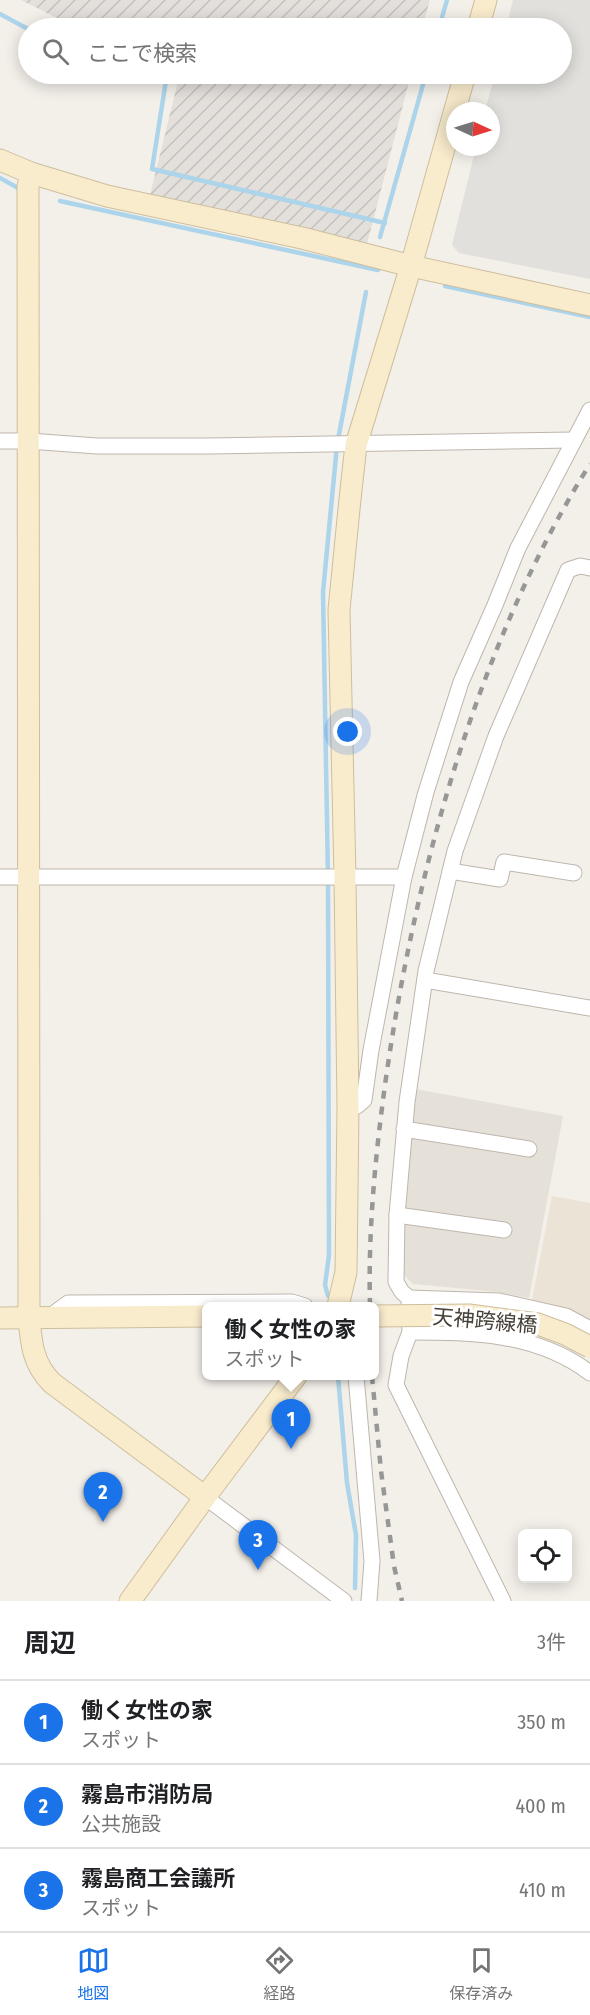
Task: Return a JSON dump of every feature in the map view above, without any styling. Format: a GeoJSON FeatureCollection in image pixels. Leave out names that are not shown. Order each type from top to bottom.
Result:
{"type":"FeatureCollection","features":[{"type":"Feature","properties":{"kind":"street"},"geometry":{"type":"LineString","coordinates":[[481,18],[486,0]]}},
{"type":"Feature","properties":{"kind":"street"},"geometry":{"type":"LineString","coordinates":[[339,1302],[346,1272],[348,1107],[335,877],[339,610],[352,445],[411,266],[462,84]]}},
{"type":"Feature","properties":{"kind":"street"},"geometry":{"type":"LineString","coordinates":[[0,160],[31,173],[107,196],[302,238],[411,266],[590,305]]}},
{"type":"Feature","properties":{"kind":"street"},"geometry":{"type":"LineString","coordinates":[[31,173],[28,187],[30,877],[39,1317],[31,1347],[36,1362],[48,1378],[344,1601]]}},
{"type":"Feature","properties":{"kind":"street"},"geometry":{"type":"LineString","coordinates":[[348,1107],[357,1106],[364,1100],[370,1050],[404,877],[426,792],[461,682],[518,548],[590,410]]}},
{"type":"Feature","properties":{"kind":"street"},"geometry":{"type":"LineString","coordinates":[[0,441],[97,446],[352,445],[414,441],[573,440]]}},
{"type":"Feature","properties":{"kind":"street"},"geometry":{"type":"LineString","coordinates":[[590,568],[580,566],[568,570],[554,599],[496,736],[455,851],[425,980],[404,1129],[397,1215],[396,1282],[409,1298],[499,1301],[567,1316],[590,1329]]}},
{"type":"Feature","properties":{"kind":"street"},"geometry":{"type":"LineString","coordinates":[[450,871],[500,879],[504,862],[574,873]]}},
{"type":"Feature","properties":{"kind":"street"},"geometry":{"type":"LineString","coordinates":[[0,877],[404,877]]}},
{"type":"Feature","properties":{"kind":"street"},"geometry":{"type":"LineString","coordinates":[[425,980],[590,1008]]}},
{"type":"Feature","properties":{"kind":"street"},"geometry":{"type":"LineString","coordinates":[[404,1129],[529,1149]]}},
{"type":"Feature","properties":{"kind":"street"},"geometry":{"type":"LineString","coordinates":[[397,1215],[504,1230]]}},
{"type":"Feature","properties":{"kind":"street"},"geometry":{"type":"LineString","coordinates":[[409,1298],[410,1332],[397,1372],[396,1385],[503,1601]]}},
{"type":"Feature","properties":{"kind":"street"},"geometry":{"type":"LineString","coordinates":[[39,1317],[68,1302],[292,1302]]}},
{"type":"Feature","properties":{"kind":"street"},"geometry":{"type":"LineString","coordinates":[[0,1318],[202,1316]]}},
{"type":"Feature","properties":{"kind":"street","name":"天神跨線橋"},"geometry":{"type":"LineString","coordinates":[[379,1316],[469,1316],[538,1324],[590,1347]]}},
{"type":"Feature","properties":{"kind":"street"},"geometry":{"type":"LineString","coordinates":[[410,1332],[498,1336],[540,1345],[570,1358],[590,1373]]}},
{"type":"Feature","properties":{"kind":"street"},"geometry":{"type":"LineString","coordinates":[[129,1601],[293,1380]]}},
{"type":"Feature","properties":{"kind":"street"},"geometry":{"type":"LineString","coordinates":[[356,1380],[372,1561],[369,1601]]}},
{"type":"Feature","properties":{"kind":"shaded area"},"geometry":{"type":"Polygon","coordinates":[[[21,0],[430,0],[425,18],[57,18],[21,0]]]}},
{"type":"Feature","properties":{"kind":"shaded area"},"geometry":{"type":"Polygon","coordinates":[[[513,0],[590,0],[590,279],[459,253],[452,245],[474,156],[500,156],[500,102],[487,102],[492,84],[572,84],[572,18],[508,18],[513,0]]]}},
{"type":"Feature","properties":{"kind":"shaded area"},"geometry":{"type":"Polygon","coordinates":[[[177,84],[408,84],[367,244],[150,195],[177,84]]]}},
{"type":"Feature","properties":{"kind":"shaded area"},"geometry":{"type":"Polygon","coordinates":[[[415,1089],[563,1116],[529,1298],[497,1292],[413,1284],[403,1274],[401,1230],[415,1089]]]}},
{"type":"Feature","properties":{"kind":"shaded area"},"geometry":{"type":"Polygon","coordinates":[[[552,1196],[590,1203],[590,1320],[569,1309],[532,1300],[552,1196]]]}},
{"type":"Feature","properties":{"kind":"waterway"},"geometry":{"type":"LineString","coordinates":[[442,18],[447,0]]}},
{"type":"Feature","properties":{"kind":"waterway"},"geometry":{"type":"LineString","coordinates":[[0,14],[18,24]]}},
{"type":"Feature","properties":{"kind":"waterway"},"geometry":{"type":"LineString","coordinates":[[165,84],[152,169],[385,223]]}},
{"type":"Feature","properties":{"kind":"waterway"},"geometry":{"type":"LineString","coordinates":[[380,237],[423,84]]}},
{"type":"Feature","properties":{"kind":"waterway"},"geometry":{"type":"LineString","coordinates":[[0,178],[18,188]]}},
{"type":"Feature","properties":{"kind":"waterway"},"geometry":{"type":"LineString","coordinates":[[60,201],[378,270]]}},
{"type":"Feature","properties":{"kind":"waterway"},"geometry":{"type":"LineString","coordinates":[[445,286],[590,317]]}},
{"type":"Feature","properties":{"kind":"waterway"},"geometry":{"type":"LineString","coordinates":[[328,1296],[325,1285],[329,1255],[328,878],[323,592],[337,445],[366,292]]}},
{"type":"Feature","properties":{"kind":"waterway"},"geometry":{"type":"LineString","coordinates":[[338,1380],[347,1483],[356,1535],[355,1588]]}},
{"type":"Feature","properties":{"kind":"railway"},"geometry":{"type":"LineString","coordinates":[[370,1302],[373,1195],[385,1085],[413,925],[433,844],[456,764],[483,684],[514,608],[550,534],[590,464]]}},
{"type":"Feature","properties":{"kind":"railway"},"geometry":{"type":"LineString","coordinates":[[372,1380],[381,1471],[394,1566],[402,1601]]}},
{"type":"Feature","properties":{"kind":"place","name":"働く女性の家"},"geometry":{"type":"Point","coordinates":[291,1449]}},
{"type":"Feature","properties":{"kind":"place","name":"霧島市消防局"},"geometry":{"type":"Point","coordinates":[103,1522]}},
{"type":"Feature","properties":{"kind":"place","name":"霧島商工会議所"},"geometry":{"type":"Point","coordinates":[258,1570]}}]}
